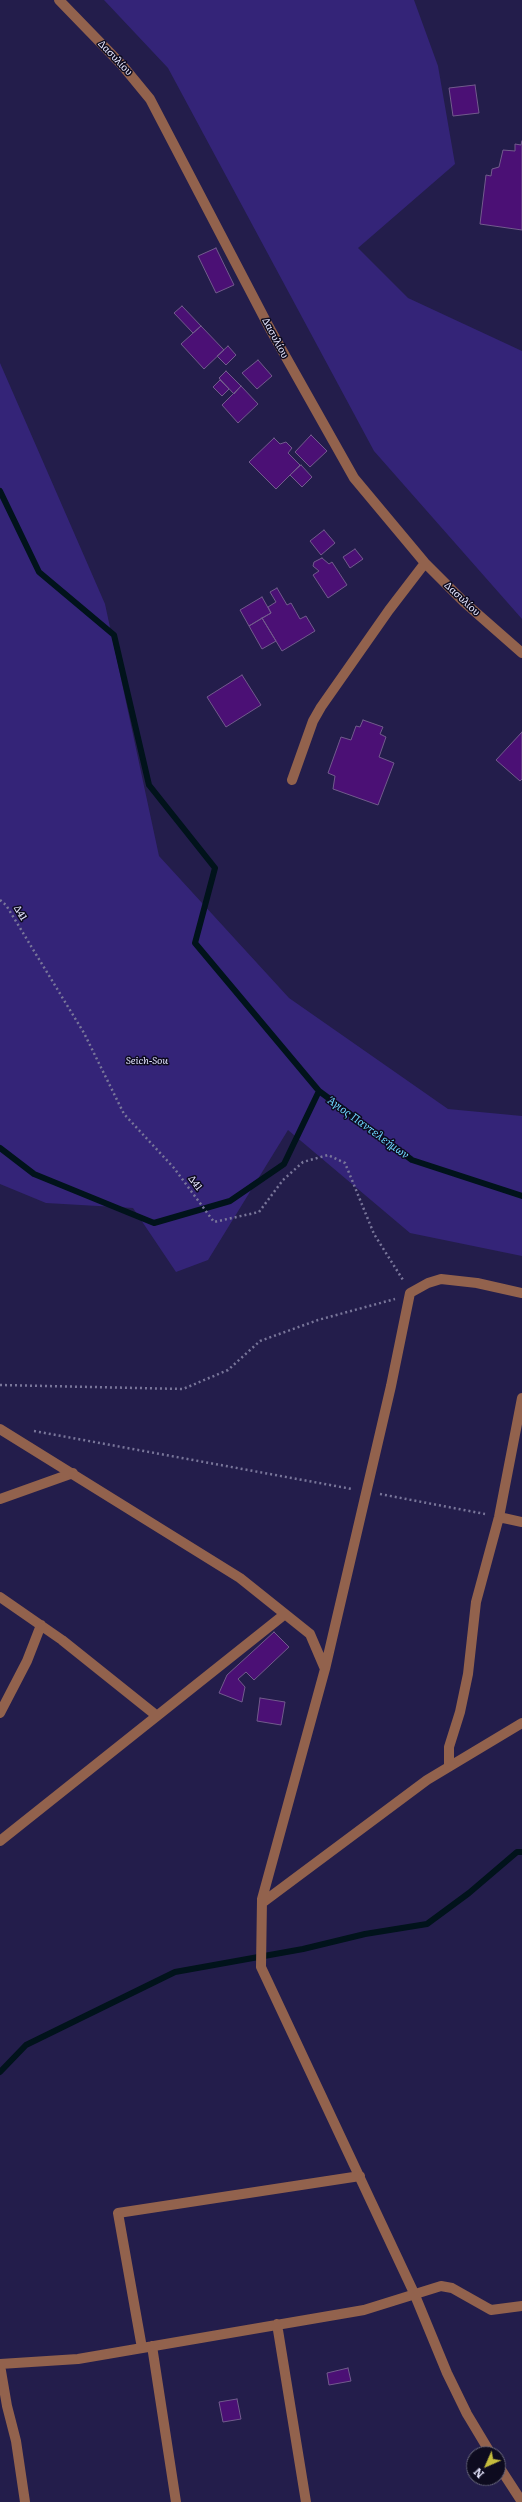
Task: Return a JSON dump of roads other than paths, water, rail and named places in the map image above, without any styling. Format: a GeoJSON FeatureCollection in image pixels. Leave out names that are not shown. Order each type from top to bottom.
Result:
{"type":"FeatureCollection","features":[{"type":"Feature","properties":{"kind":"street","name":"Δασυλίου"},"geometry":{"type":"LineString","coordinates":[[59,0],[122,65],[150,99],[331,440],[366,494],[425,563],[464,602],[522,653]]}},
{"type":"Feature","properties":{"kind":"street"},"geometry":{"type":"LineString","coordinates":[[292,780],[316,716],[388,610],[425,563]]}},
{"type":"Feature","properties":{"kind":"street"},"geometry":{"type":"LineString","coordinates":[[486,2446],[467,2414],[447,2373],[414,2293],[261,1967],[262,1903],[326,1669],[407,1314],[410,1293],[428,1283],[441,1279],[477,1283],[522,1293]]}},
{"type":"Feature","properties":{"kind":"street"},"geometry":{"type":"LineString","coordinates":[[449,1766],[449,1747],[460,1712],[468,1674],[476,1602],[499,1517],[522,1398]]}},
{"type":"Feature","properties":{"kind":"street"},"geometry":{"type":"LineString","coordinates":[[0,1430],[73,1473],[240,1578],[310,1634],[326,1669]]}},
{"type":"Feature","properties":{"kind":"street"},"geometry":{"type":"LineString","coordinates":[[0,1499],[73,1473]]}},
{"type":"Feature","properties":{"kind":"street"},"geometry":{"type":"LineString","coordinates":[[499,1517],[522,1522]]}},
{"type":"Feature","properties":{"kind":"street"},"geometry":{"type":"LineString","coordinates":[[0,1597],[41,1625],[157,1716]]}},
{"type":"Feature","properties":{"kind":"street"},"geometry":{"type":"LineString","coordinates":[[0,1841],[285,1614]]}},
{"type":"Feature","properties":{"kind":"street"},"geometry":{"type":"LineString","coordinates":[[0,1713],[28,1661],[41,1625]]}},
{"type":"Feature","properties":{"kind":"street"},"geometry":{"type":"LineString","coordinates":[[262,1903],[364,1826],[449,1766],[522,1723]]}},
{"type":"Feature","properties":{"kind":"street"},"geometry":{"type":"LineString","coordinates":[[176,2502],[147,2347],[118,2213],[360,2176]]}},
{"type":"Feature","properties":{"kind":"street"},"geometry":{"type":"LineString","coordinates":[[25,2502],[16,2441],[7,2406],[0,2365],[78,2359],[364,2310],[395,2302],[414,2293],[440,2286],[452,2288],[491,2310],[522,2306]]}},
{"type":"Feature","properties":{"kind":"street"},"geometry":{"type":"LineString","coordinates":[[277,2324],[306,2502]]}},
{"type":"Feature","properties":{"kind":"street"},"geometry":{"type":"LineString","coordinates":[[506,2477],[522,2502]]}},
{"type":"Feature","properties":{"kind":"waterway"},"geometry":{"type":"LineString","coordinates":[[0,491],[39,572],[114,635],[149,785],[215,868],[195,943],[319,1091]]}},
{"type":"Feature","properties":{"kind":"waterway","name":"Άγιος Παντελεήμων"},"geometry":{"type":"LineString","coordinates":[[0,1148],[34,1174],[154,1223],[230,1201],[284,1164],[319,1091],[412,1160],[522,1196]]}},
{"type":"Feature","properties":{"kind":"waterway"},"geometry":{"type":"LineString","coordinates":[[0,2072],[26,2045],[175,1972],[303,1949],[365,1934],[427,1924],[469,1893],[517,1852],[522,1852]]}},
{"type":"Feature","properties":{"kind":"park label","name":"Seich-Sou"},"geometry":{"type":"Point","coordinates":[147,1061]}}]}
